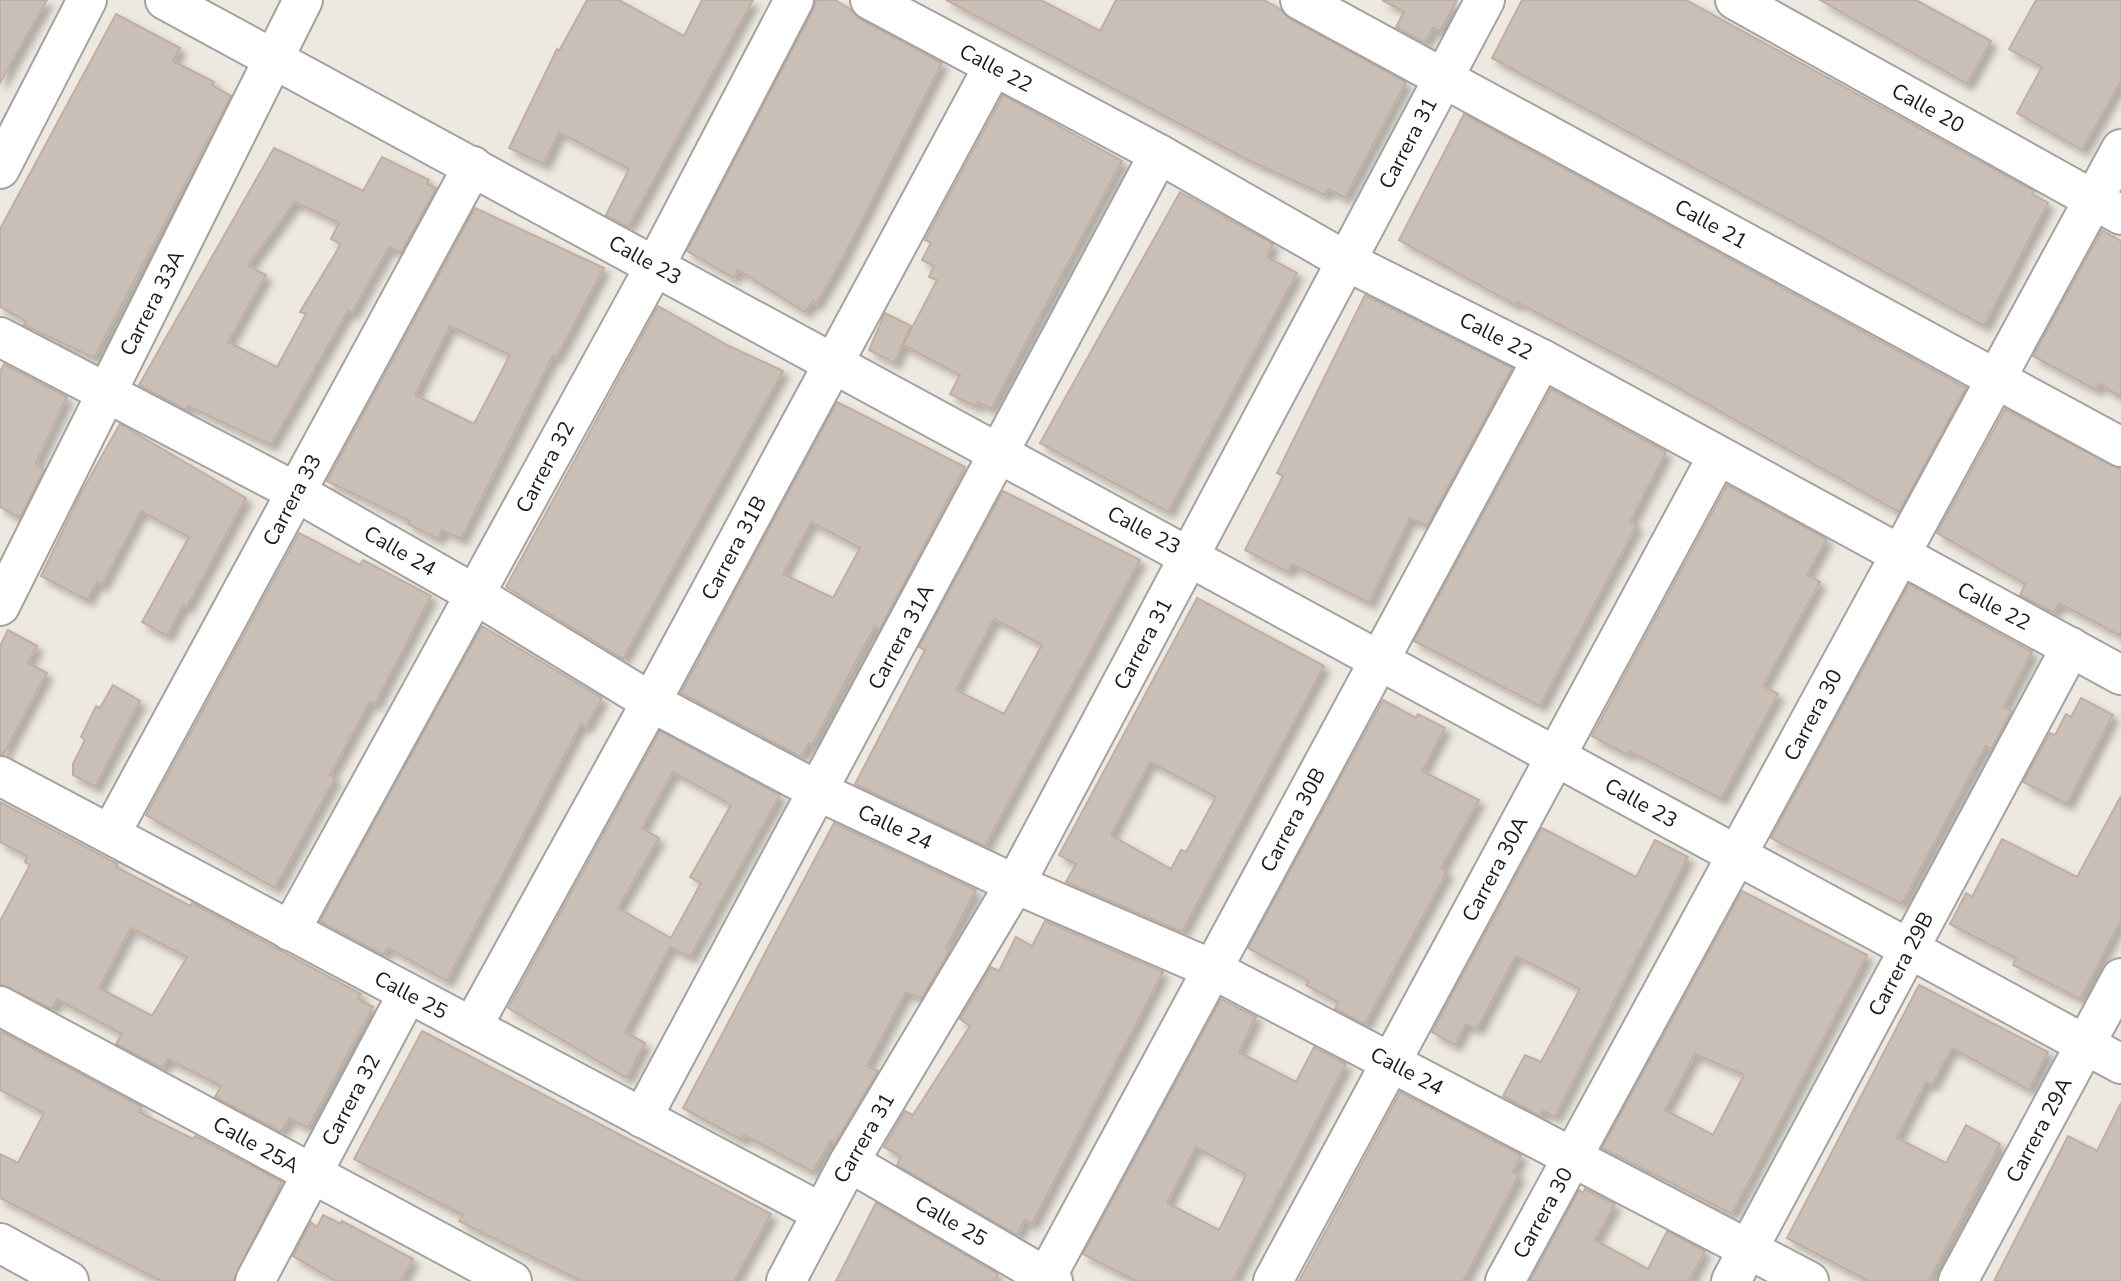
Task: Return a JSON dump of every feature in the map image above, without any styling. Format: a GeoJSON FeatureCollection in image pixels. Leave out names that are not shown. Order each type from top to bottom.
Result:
{"type":"FeatureCollection","features":[{"type":"Feature","properties":{"kind":"street"},"geometry":{"type":"LineString","coordinates":[[0,169],[87,0]]}},
{"type":"Feature","properties":{"kind":"street","name":"Calle 23"},"geometry":{"type":"LineString","coordinates":[[165,0],[1191,555],[2121,1063]]}},
{"type":"Feature","properties":{"kind":"street","name":"Carrera 33A"},"geometry":{"type":"LineString","coordinates":[[0,606],[303,0]]}},
{"type":"Feature","properties":{"kind":"street","name":"Carrera 32"},"geometry":{"type":"LineString","coordinates":[[290,931],[655,266],[794,0]]}},
{"type":"Feature","properties":{"kind":"street","name":"Calle 22"},"geometry":{"type":"LineString","coordinates":[[870,0],[1159,154],[1346,261],[1542,359],[1717,457],[2121,674]]}},
{"type":"Feature","properties":{"kind":"street","name":"Calle 21"},"geometry":{"type":"LineString","coordinates":[[1300,0],[2121,447]]}},
{"type":"Feature","properties":{"kind":"street","name":"Carrera 31"},"geometry":{"type":"LineString","coordinates":[[786,1281],[849,1162],[1015,884],[1485,0]]}},
{"type":"Feature","properties":{"kind":"street","name":"Calle 20"},"geometry":{"type":"LineString","coordinates":[[1735,0],[2107,207]]}},
{"type":"Feature","properties":{"kind":"street","name":"Carrera 31B"},"geometry":{"type":"LineString","coordinates":[[472,1027],[651,702],[993,67]]}},
{"type":"Feature","properties":{"kind":"street","name":"Carrera 30"},"geometry":{"type":"LineString","coordinates":[[1505,1281],[1996,379],[2107,207],[2121,149]]}},
{"type":"Feature","properties":{"kind":"street","name":"Carrera 31A"},"geometry":{"type":"LineString","coordinates":[[642,1118],[1159,154]]}},
{"type":"Feature","properties":{"kind":"street","name":"Carrera 33"},"geometry":{"type":"LineString","coordinates":[[111,834],[473,166]]}},
{"type":"Feature","properties":{"kind":"street","name":"Calle 24"},"geometry":{"type":"LineString","coordinates":[[0,337],[296,492],[476,595],[651,702],[818,791],[1015,884],[1212,970],[1573,1158],[1739,1265],[1809,1281]]}},
{"type":"Feature","properties":{"kind":"street","name":"Carrera 30B"},"geometry":{"type":"LineString","coordinates":[[1048,1280],[1542,359]]}},
{"type":"Feature","properties":{"kind":"street","name":"Carrera 30A"},"geometry":{"type":"LineString","coordinates":[[1273,1281],[1717,457]]}},
{"type":"Feature","properties":{"kind":"street","name":"Carrera 29B"},"geometry":{"type":"LineString","coordinates":[[1739,1265],[2071,647]]}},
{"type":"Feature","properties":{"kind":"street","name":"Calle 25"},"geometry":{"type":"LineString","coordinates":[[1,781],[111,834],[822,1213]]}},
{"type":"Feature","properties":{"kind":"street","name":"Carrera 29A"},"geometry":{"type":"LineString","coordinates":[[1958,1281],[2121,978]]}},
{"type":"Feature","properties":{"kind":"street","name":"Carrera 32"},"geometry":{"type":"LineString","coordinates":[[255,1281],[408,993]]}},
{"type":"Feature","properties":{"kind":"street","name":"Calle 25A"},"geometry":{"type":"LineString","coordinates":[[0,1006],[512,1281]]}},
{"type":"Feature","properties":{"kind":"street","name":"Calle 25"},"geometry":{"type":"LineString","coordinates":[[849,1162],[1048,1280]]}},
{"type":"Feature","properties":{"kind":"street"},"geometry":{"type":"LineString","coordinates":[[0,1243],[69,1281]]}},
{"type":"Feature","properties":{"kind":"building"},"geometry":{"type":"Polygon","coordinates":[[[0,0],[47,0],[0,83],[0,0]]]}},
{"type":"Feature","properties":{"kind":"building"},"geometry":{"type":"Polygon","coordinates":[[[587,0],[619,0],[684,36],[702,0],[753,0],[628,227],[606,215],[629,169],[559,132],[544,164],[509,148],[557,49],[559,51],[587,0]]]}},
{"type":"Feature","properties":{"kind":"building"},"geometry":{"type":"Polygon","coordinates":[[[816,0],[835,0],[860,19],[942,63],[838,267],[816,304],[813,301],[805,312],[738,270],[734,278],[687,251],[816,0]]]}},
{"type":"Feature","properties":{"kind":"building"},"geometry":{"type":"Polygon","coordinates":[[[946,0],[1041,0],[1100,31],[1116,0],[1264,0],[1280,9],[1290,19],[1406,82],[1345,198],[1329,189],[1325,195],[1246,159],[946,0]]]}},
{"type":"Feature","properties":{"kind":"building"},"geometry":{"type":"Polygon","coordinates":[[[1382,0],[1457,0],[1440,31],[1433,28],[1425,43],[1396,27],[1404,12],[1382,0]]]}},
{"type":"Feature","properties":{"kind":"building"},"geometry":{"type":"Polygon","coordinates":[[[1522,0],[1686,0],[2034,191],[2032,194],[2048,203],[1984,326],[1492,58],[1522,0]]]}},
{"type":"Feature","properties":{"kind":"building"},"geometry":{"type":"Polygon","coordinates":[[[1820,0],[1916,0],[1991,41],[1967,84],[1820,0]]]}},
{"type":"Feature","properties":{"kind":"building"},"geometry":{"type":"Polygon","coordinates":[[[2036,0],[2121,0],[2121,81],[2082,150],[2017,113],[2042,67],[2009,49],[2036,0]]]}},
{"type":"Feature","properties":{"kind":"building"},"geometry":{"type":"Polygon","coordinates":[[[116,14],[180,48],[173,61],[214,82],[212,85],[231,96],[94,358],[24,325],[26,321],[0,307],[0,229],[116,14]]]}},
{"type":"Feature","properties":{"kind":"building"},"geometry":{"type":"Polygon","coordinates":[[[1003,95],[1122,161],[991,409],[978,402],[975,406],[950,394],[960,375],[903,345],[937,280],[929,277],[934,266],[922,260],[931,243],[925,240],[1003,95]]]}},
{"type":"Feature","properties":{"kind":"building"},"geometry":{"type":"Polygon","coordinates":[[[1464,114],[1966,388],[1899,512],[1664,380],[1517,302],[1515,305],[1399,240],[1464,114]]]}},
{"type":"Feature","properties":{"kind":"building"},"geometry":{"type":"Polygon","coordinates":[[[274,148],[363,191],[382,157],[429,180],[427,184],[436,188],[401,253],[389,247],[352,313],[348,311],[271,445],[188,406],[186,410],[139,385],[274,148]],[[295,202],[248,266],[266,275],[228,342],[277,367],[306,314],[300,312],[341,244],[331,239],[339,223],[295,202]]]}},
{"type":"Feature","properties":{"kind":"building"},"geometry":{"type":"Polygon","coordinates":[[[1180,192],[1273,244],[1267,257],[1297,273],[1168,512],[1040,443],[1180,192]]]}},
{"type":"Feature","properties":{"kind":"building"},"geometry":{"type":"Polygon","coordinates":[[[475,208],[604,268],[556,358],[553,356],[461,539],[442,530],[438,539],[408,524],[410,521],[327,481],[475,208]],[[450,326],[415,395],[474,424],[510,355],[450,326]]]}},
{"type":"Feature","properties":{"kind":"building"},"geometry":{"type":"Polygon","coordinates":[[[2102,230],[2121,241],[2121,397],[2099,384],[2096,390],[2033,356],[2102,230]]]}},
{"type":"Feature","properties":{"kind":"building"},"geometry":{"type":"Polygon","coordinates":[[[1365,295],[1512,368],[1427,526],[1410,518],[1369,603],[1292,564],[1288,572],[1245,550],[1283,476],[1277,473],[1365,295]]]}},
{"type":"Feature","properties":{"kind":"building"},"geometry":{"type":"Polygon","coordinates":[[[658,306],[729,346],[783,371],[623,659],[506,587],[658,306]]]}},
{"type":"Feature","properties":{"kind":"building"},"geometry":{"type":"Polygon","coordinates":[[[885,313],[911,326],[894,363],[869,350],[885,313]]]}},
{"type":"Feature","properties":{"kind":"building"},"geometry":{"type":"Polygon","coordinates":[[[4,364],[67,397],[36,463],[44,470],[20,518],[0,507],[0,372],[4,364]]]}},
{"type":"Feature","properties":{"kind":"building"},"geometry":{"type":"Polygon","coordinates":[[[1551,389],[1666,452],[1630,522],[1637,525],[1540,706],[1414,641],[1551,389]]]}},
{"type":"Feature","properties":{"kind":"building"},"geometry":{"type":"Polygon","coordinates":[[[837,402],[965,467],[880,629],[875,626],[812,745],[809,743],[801,757],[681,693],[837,402]],[[811,522],[783,574],[833,598],[860,548],[811,522]]]}},
{"type":"Feature","properties":{"kind":"building"},"geometry":{"type":"Polygon","coordinates":[[[2005,409],[2121,470],[2121,636],[2059,603],[2054,613],[2020,595],[2025,584],[1937,533],[2005,409]]]}},
{"type":"Feature","properties":{"kind":"building"},"geometry":{"type":"Polygon","coordinates":[[[120,424],[246,498],[187,607],[183,605],[167,636],[142,622],[189,537],[141,511],[102,585],[97,582],[87,600],[41,576],[81,493],[120,424]]]}},
{"type":"Feature","properties":{"kind":"building"},"geometry":{"type":"Polygon","coordinates":[[[1727,485],[1827,539],[1807,575],[1820,582],[1763,686],[1778,694],[1721,799],[1629,751],[1627,755],[1592,736],[1727,485]]]}},
{"type":"Feature","properties":{"kind":"building"},"geometry":{"type":"Polygon","coordinates":[[[1003,491],[1140,560],[985,846],[855,784],[925,650],[919,647],[1003,491]],[[994,619],[956,690],[1004,714],[1042,645],[994,619]]]}},
{"type":"Feature","properties":{"kind":"building"},"geometry":{"type":"Polygon","coordinates":[[[299,533],[360,565],[363,560],[431,596],[375,704],[370,702],[330,775],[335,778],[275,888],[146,815],[299,533]]]}},
{"type":"Feature","properties":{"kind":"building"},"geometry":{"type":"Polygon","coordinates":[[[1909,584],[2032,652],[2004,707],[2012,711],[1991,749],[1986,746],[1979,758],[1902,904],[1771,838],[1909,584]]]}},
{"type":"Feature","properties":{"kind":"building"},"geometry":{"type":"Polygon","coordinates":[[[1197,598],[1324,666],[1182,932],[1066,882],[1076,864],[1059,855],[1197,598]],[[1150,762],[1111,835],[1171,869],[1181,850],[1186,852],[1216,797],[1150,762]]]}},
{"type":"Feature","properties":{"kind":"building"},"geometry":{"type":"Polygon","coordinates":[[[482,626],[602,698],[586,727],[581,724],[447,981],[388,948],[383,955],[320,921],[482,626]]]}},
{"type":"Feature","properties":{"kind":"building"},"geometry":{"type":"Polygon","coordinates":[[[8,630],[37,646],[28,663],[47,673],[3,755],[0,754],[0,646],[8,630]]]}},
{"type":"Feature","properties":{"kind":"building"},"geometry":{"type":"Polygon","coordinates":[[[113,685],[140,701],[95,787],[73,775],[73,764],[85,740],[81,737],[96,706],[100,708],[113,685]]]}},
{"type":"Feature","properties":{"kind":"building"},"geometry":{"type":"Polygon","coordinates":[[[2081,698],[2113,715],[2067,804],[2023,782],[2050,733],[2055,735],[2066,714],[2071,717],[2081,698]]]}},
{"type":"Feature","properties":{"kind":"building"},"geometry":{"type":"Polygon","coordinates":[[[1383,700],[1416,718],[1418,714],[1445,728],[1422,771],[1479,800],[1441,868],[1447,872],[1365,1024],[1335,1009],[1338,1002],[1306,985],[1309,981],[1248,948],[1383,700]]]}},
{"type":"Feature","properties":{"kind":"building"},"geometry":{"type":"Polygon","coordinates":[[[660,731],[780,795],[690,957],[670,947],[625,1032],[645,1043],[627,1078],[508,1008],[660,731]],[[673,772],[642,828],[659,838],[618,908],[671,938],[701,883],[690,877],[731,805],[673,772]]]}},
{"type":"Feature","properties":{"kind":"building"},"geometry":{"type":"Polygon","coordinates":[[[2121,796],[2121,920],[2080,999],[2013,965],[2016,958],[1950,924],[1966,893],[1972,897],[2002,839],[2077,877],[2121,796]]]}},
{"type":"Feature","properties":{"kind":"building"},"geometry":{"type":"Polygon","coordinates":[[[0,802],[118,864],[116,867],[190,906],[192,903],[361,994],[358,999],[373,1007],[308,1128],[289,1118],[281,1132],[215,1097],[221,1086],[168,1059],[162,1068],[116,1044],[122,1034],[57,999],[52,1009],[0,984],[0,921],[30,865],[25,862],[27,856],[0,842],[0,802]],[[131,928],[99,988],[152,1016],[187,957],[131,928]]]}},
{"type":"Feature","properties":{"kind":"building"},"geometry":{"type":"Polygon","coordinates":[[[834,823],[976,890],[946,948],[950,950],[921,999],[906,992],[867,1066],[878,1071],[835,1143],[830,1141],[813,1172],[744,1135],[742,1140],[683,1108],[834,823]]]}},
{"type":"Feature","properties":{"kind":"building"},"geometry":{"type":"Polygon","coordinates":[[[1542,828],[1636,877],[1655,840],[1688,857],[1555,1117],[1543,1111],[1540,1116],[1503,1096],[1525,1055],[1541,1062],[1580,989],[1516,956],[1477,1029],[1466,1024],[1455,1045],[1432,1032],[1542,828]]]}},
{"type":"Feature","properties":{"kind":"building"},"geometry":{"type":"Polygon","coordinates":[[[1742,891],[1867,955],[1732,1214],[1602,1148],[1742,891]],[[1695,1054],[1665,1110],[1713,1135],[1744,1075],[1695,1054]]]}},
{"type":"Feature","properties":{"kind":"building"},"geometry":{"type":"Polygon","coordinates":[[[1045,921],[1163,972],[1032,1224],[1025,1220],[1017,1235],[897,1165],[901,1156],[884,1147],[905,1111],[913,1115],[970,1026],[960,1019],[991,967],[999,971],[1016,937],[1032,946],[1045,921]]]}},
{"type":"Feature","properties":{"kind":"building"},"geometry":{"type":"Polygon","coordinates":[[[1919,985],[2048,1052],[2029,1090],[1952,1048],[1932,1085],[1926,1082],[1897,1138],[1946,1163],[1966,1125],[2000,1144],[1929,1281],[1868,1281],[1787,1238],[1919,985]]]}},
{"type":"Feature","properties":{"kind":"building"},"geometry":{"type":"Polygon","coordinates":[[[1221,999],[1256,1017],[1239,1052],[1296,1082],[1314,1047],[1346,1064],[1233,1281],[1136,1281],[1083,1254],[1221,999]],[[1196,1147],[1167,1203],[1219,1230],[1246,1175],[1196,1147]]]}},
{"type":"Feature","properties":{"kind":"building"},"geometry":{"type":"Polygon","coordinates":[[[0,1031],[142,1107],[139,1112],[193,1139],[195,1136],[282,1182],[233,1281],[161,1281],[0,1198],[0,1154],[18,1163],[44,1113],[0,1090],[0,1031]]]}},
{"type":"Feature","properties":{"kind":"building"},"geometry":{"type":"Polygon","coordinates":[[[422,1031],[771,1214],[734,1281],[581,1281],[459,1221],[463,1215],[354,1159],[422,1031]]]}},
{"type":"Feature","properties":{"kind":"building"},"geometry":{"type":"Polygon","coordinates":[[[1400,1092],[1521,1155],[1513,1172],[1519,1175],[1463,1281],[1299,1281],[1400,1092]]]}},
{"type":"Feature","properties":{"kind":"building"},"geometry":{"type":"Polygon","coordinates":[[[2121,1103],[2121,1281],[1994,1281],[2068,1136],[2097,1151],[2121,1103]]]}},
{"type":"Feature","properties":{"kind":"building"},"geometry":{"type":"Polygon","coordinates":[[[1585,1189],[1615,1204],[1595,1240],[1648,1269],[1667,1231],[1705,1251],[1689,1281],[1530,1281],[1579,1190],[1583,1193],[1585,1189]]]}},
{"type":"Feature","properties":{"kind":"building"},"geometry":{"type":"Polygon","coordinates":[[[876,1203],[998,1274],[994,1281],[836,1281],[876,1203]]]}},
{"type":"Feature","properties":{"kind":"building"},"geometry":{"type":"Polygon","coordinates":[[[323,1215],[341,1224],[342,1221],[413,1259],[401,1281],[336,1281],[293,1256],[311,1222],[317,1227],[323,1215]]]}}]}
